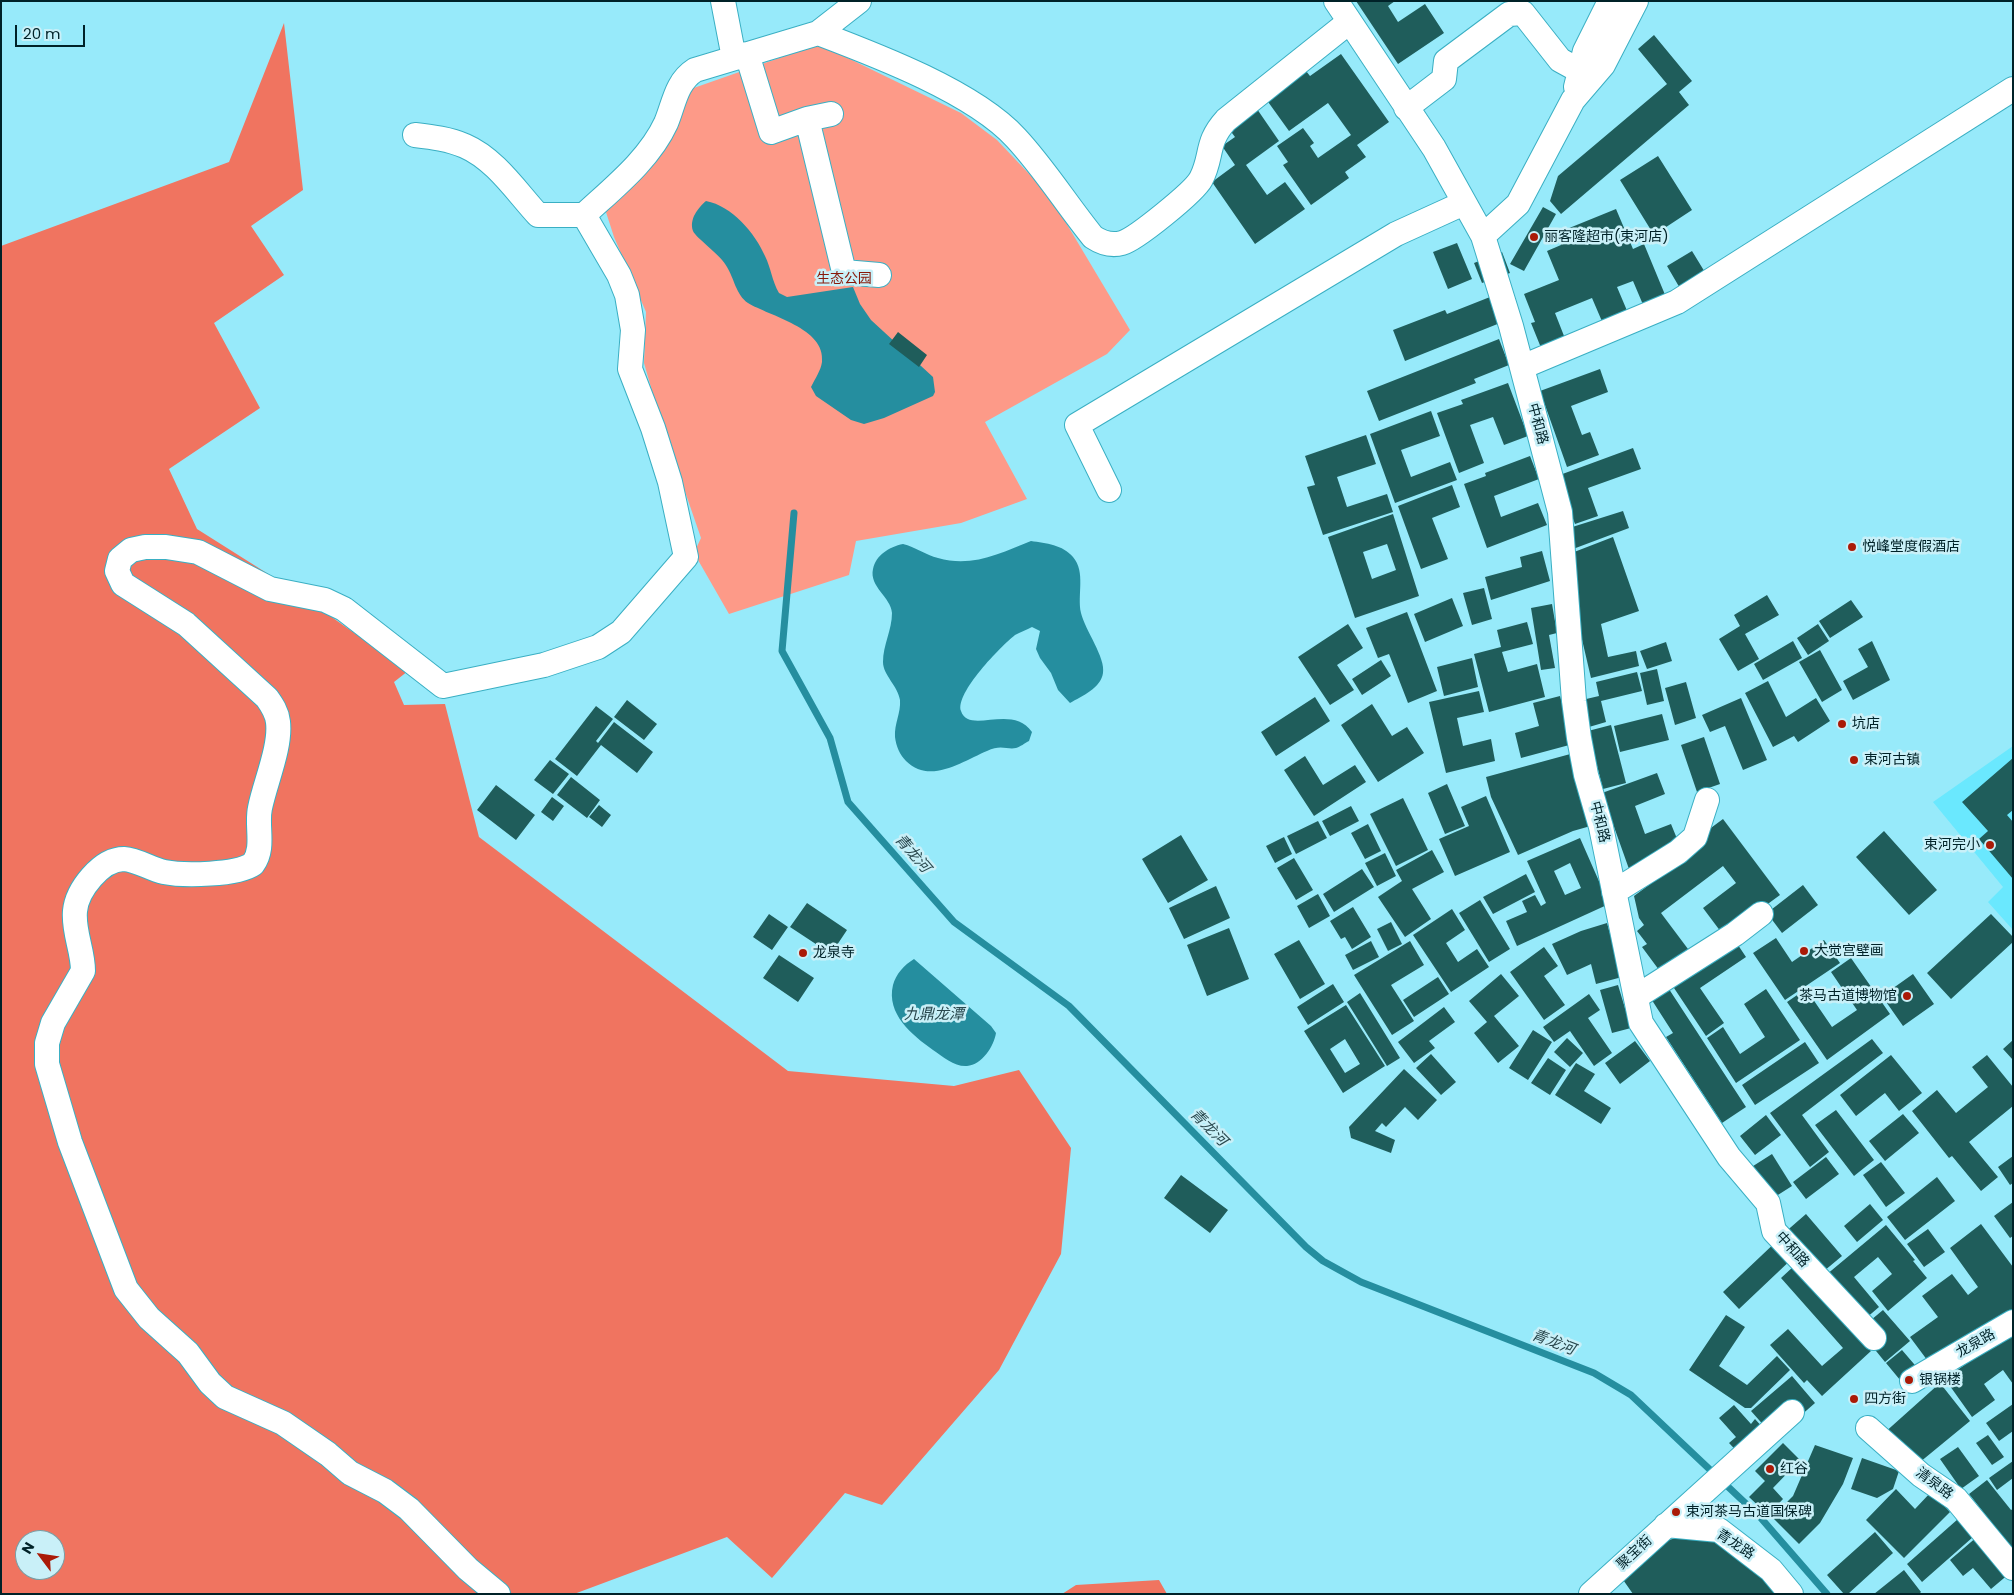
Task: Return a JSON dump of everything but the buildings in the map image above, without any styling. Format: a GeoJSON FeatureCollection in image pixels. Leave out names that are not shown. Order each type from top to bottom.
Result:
{"type":"FeatureCollection","features":[{"type":"Feature","properties":{"kind":"street"},"geometry":{"type":"LineString","coordinates":[[723,1],[740,56],[771,132],[831,114]]}},
{"type":"Feature","properties":{"kind":"street"},"geometry":{"type":"LineString","coordinates":[[415,135],[441,138],[464,146],[486,159],[538,215],[584,216],[648,152],[666,123],[679,86],[688,74],[695,70],[818,33],[859,1]]}},
{"type":"Feature","properties":{"kind":"street","name":"中和路"},"geometry":{"type":"LineString","coordinates":[[1336,1],[1434,148],[1483,236],[1522,367],[1560,512],[1574,701],[1579,738],[1641,1023],[1729,1157],[1768,1204],[1774,1231],[1874,1338]]}},
{"type":"Feature","properties":{"kind":"street"},"geometry":{"type":"LineString","coordinates":[[1573,100],[1585,51],[1610,1]]}},
{"type":"Feature","properties":{"kind":"street"},"geometry":{"type":"LineString","coordinates":[[1483,236],[1518,204],[1573,100],[1603,65],[1636,1]]}},
{"type":"Feature","properties":{"kind":"street"},"geometry":{"type":"LineString","coordinates":[[1406,108],[1444,79],[1446,61],[1509,14],[1523,13],[1560,60],[1580,71]]}},
{"type":"Feature","properties":{"kind":"street"},"geometry":{"type":"LineString","coordinates":[[818,33],[868,52],[910,71],[990,115],[1015,137],[1093,237],[1100,242],[1116,244],[1131,239],[1194,190],[1204,172],[1212,139],[1226,120],[1349,22]]}},
{"type":"Feature","properties":{"kind":"street"},"geometry":{"type":"LineString","coordinates":[[1522,367],[1677,302],[2013,89]]}},
{"type":"Feature","properties":{"kind":"street"},"geometry":{"type":"LineString","coordinates":[[807,120],[844,272],[879,275]]}},
{"type":"Feature","properties":{"kind":"street"},"geometry":{"type":"LineString","coordinates":[[1109,490],[1077,425],[1396,234],[1464,203]]}},
{"type":"Feature","properties":{"kind":"street"},"geometry":{"type":"LineString","coordinates":[[498,1594],[468,1569],[409,1509],[385,1491],[350,1473],[328,1454],[283,1423],[225,1397],[210,1383],[188,1353],[148,1318],[126,1289],[70,1142],[49,1072],[47,1043],[53,1022],[83,971],[74,930],[76,903],[81,891],[100,869],[122,859],[176,874],[235,871],[253,864],[259,852],[259,810],[278,736],[278,722],[275,709],[267,698],[186,624],[123,584],[117,571],[117,565],[125,554],[131,550],[145,547],[166,547],[198,552],[270,589],[325,600],[344,610],[443,686],[544,665],[598,647],[621,632],[686,557],[670,482],[653,428],[630,369],[633,330],[627,295],[619,275],[584,216]]}},
{"type":"Feature","properties":{"kind":"street"},"geometry":{"type":"LineString","coordinates":[[1614,892],[1678,852],[1695,837],[1707,800]]}},
{"type":"Feature","properties":{"kind":"street"},"geometry":{"type":"LineString","coordinates":[[1636,997],[1735,934],[1761,914]]}},
{"type":"Feature","properties":{"kind":"street","name":"龙泉路"},"geometry":{"type":"LineString","coordinates":[[1912,1381],[2013,1322]]}},
{"type":"Feature","properties":{"kind":"street","name":"聚宝街"},"geometry":{"type":"LineString","coordinates":[[1591,1594],[1792,1412]]}},
{"type":"Feature","properties":{"kind":"street","name":"清泉路"},"geometry":{"type":"LineString","coordinates":[[1868,1428],[1921,1475],[1956,1499],[2013,1568]]}},
{"type":"Feature","properties":{"kind":"street","name":"青龙路"},"geometry":{"type":"LineString","coordinates":[[1672,1519],[1719,1530],[1771,1570],[1791,1594]]}},
{"type":"Feature","properties":{"kind":"shaded area"},"geometry":{"type":"Polygon","coordinates":[[[284,23],[303,190],[251,226],[284,275],[214,323],[260,408],[169,469],[197,529],[292,589],[408,671],[394,682],[404,705],[445,704],[479,837],[788,1071],[954,1086],[1019,1070],[1071,1148],[1061,1254],[999,1370],[882,1505],[845,1493],[772,1578],[727,1537],[574,1594],[1,1594],[1,246],[229,162],[284,23]]]}},
{"type":"Feature","properties":{"kind":"shaded area","name":"束河完小"},"geometry":{"type":"Polygon","coordinates":[[[2013,746],[2013,930],[1988,902],[2003,887],[1933,802],[2013,746]]]}},
{"type":"Feature","properties":{"kind":"shaded area"},"geometry":{"type":"Polygon","coordinates":[[[1159,1580],[1167,1594],[1062,1594],[1076,1585],[1159,1580]]]}},
{"type":"Feature","properties":{"kind":"green space","name":"生态公园"},"geometry":{"type":"Polygon","coordinates":[[[819,44],[961,113],[997,140],[1050,196],[1130,330],[1107,354],[985,422],[1027,499],[961,523],[856,541],[849,575],[729,614],[694,553],[701,538],[660,419],[644,363],[646,312],[614,237],[605,209],[688,90],[819,44]]]}},
{"type":"Feature","properties":{"kind":"water"},"geometry":{"type":"Polygon","coordinates":[[[706,201],[725,208],[749,230],[761,247],[779,293],[787,297],[853,287],[860,304],[871,320],[933,377],[935,392],[933,396],[884,418],[864,424],[851,420],[816,396],[811,387],[822,362],[821,350],[815,340],[806,332],[744,300],[724,262],[693,231],[693,218],[697,210],[706,201]]]}},
{"type":"Feature","properties":{"kind":"water"},"geometry":{"type":"Polygon","coordinates":[[[1031,541],[1059,547],[1069,553],[1077,563],[1080,577],[1081,613],[1101,660],[1103,667],[1102,678],[1090,691],[1070,703],[1058,690],[1051,673],[1036,649],[1040,631],[1032,627],[1019,633],[980,670],[965,693],[961,703],[961,711],[966,718],[973,720],[1003,719],[1014,720],[1024,724],[1032,732],[1029,741],[1016,748],[992,749],[946,769],[925,771],[915,768],[902,756],[896,740],[895,732],[900,700],[885,671],[883,662],[892,613],[891,607],[874,581],[873,569],[877,560],[884,552],[903,544],[938,558],[963,561],[986,558],[1031,541]]]}},
{"type":"Feature","properties":{"kind":"water","name":"九鼎龙潭"},"geometry":{"type":"Polygon","coordinates":[[[914,959],[991,1026],[996,1033],[990,1049],[978,1062],[963,1066],[949,1061],[917,1038],[902,1023],[893,1005],[893,985],[901,970],[914,959]]]}},
{"type":"Feature","properties":{"kind":"waterway","name":"青龙河"},"geometry":{"type":"LineString","coordinates":[[794,513],[782,651],[830,738],[848,802],[954,922],[1069,1006],[1306,1247],[1323,1261],[1361,1282],[1594,1373],[1631,1395],[1760,1517],[1827,1594]]}},
{"type":"Feature","properties":{"kind":"place","name":"丽客隆超市(束河店)"},"geometry":{"type":"Point","coordinates":[1534,237]}},
{"type":"Feature","properties":{"kind":"place","name":"悦峰堂度假酒店"},"geometry":{"type":"Point","coordinates":[1852,547]}},
{"type":"Feature","properties":{"kind":"place","name":"坑店"},"geometry":{"type":"Point","coordinates":[1842,724]}},
{"type":"Feature","properties":{"kind":"place","name":"束河古镇"},"geometry":{"type":"Point","coordinates":[1854,760]}},
{"type":"Feature","properties":{"kind":"place","name":"束河完小"},"geometry":{"type":"Point","coordinates":[1990,845]}},
{"type":"Feature","properties":{"kind":"place","name":"大觉宫壁画"},"geometry":{"type":"Point","coordinates":[1804,951]}},
{"type":"Feature","properties":{"kind":"place","name":"龙泉寺"},"geometry":{"type":"Point","coordinates":[803,953]}},
{"type":"Feature","properties":{"kind":"place","name":"茶马古道博物馆"},"geometry":{"type":"Point","coordinates":[1907,996]}},
{"type":"Feature","properties":{"kind":"place","name":"银锅楼"},"geometry":{"type":"Point","coordinates":[1909,1380]}},
{"type":"Feature","properties":{"kind":"place","name":"四方街"},"geometry":{"type":"Point","coordinates":[1854,1399]}},
{"type":"Feature","properties":{"kind":"place","name":"红谷"},"geometry":{"type":"Point","coordinates":[1770,1469]}},
{"type":"Feature","properties":{"kind":"place","name":"束河茶马古道国保碑"},"geometry":{"type":"Point","coordinates":[1676,1512]}}]}
